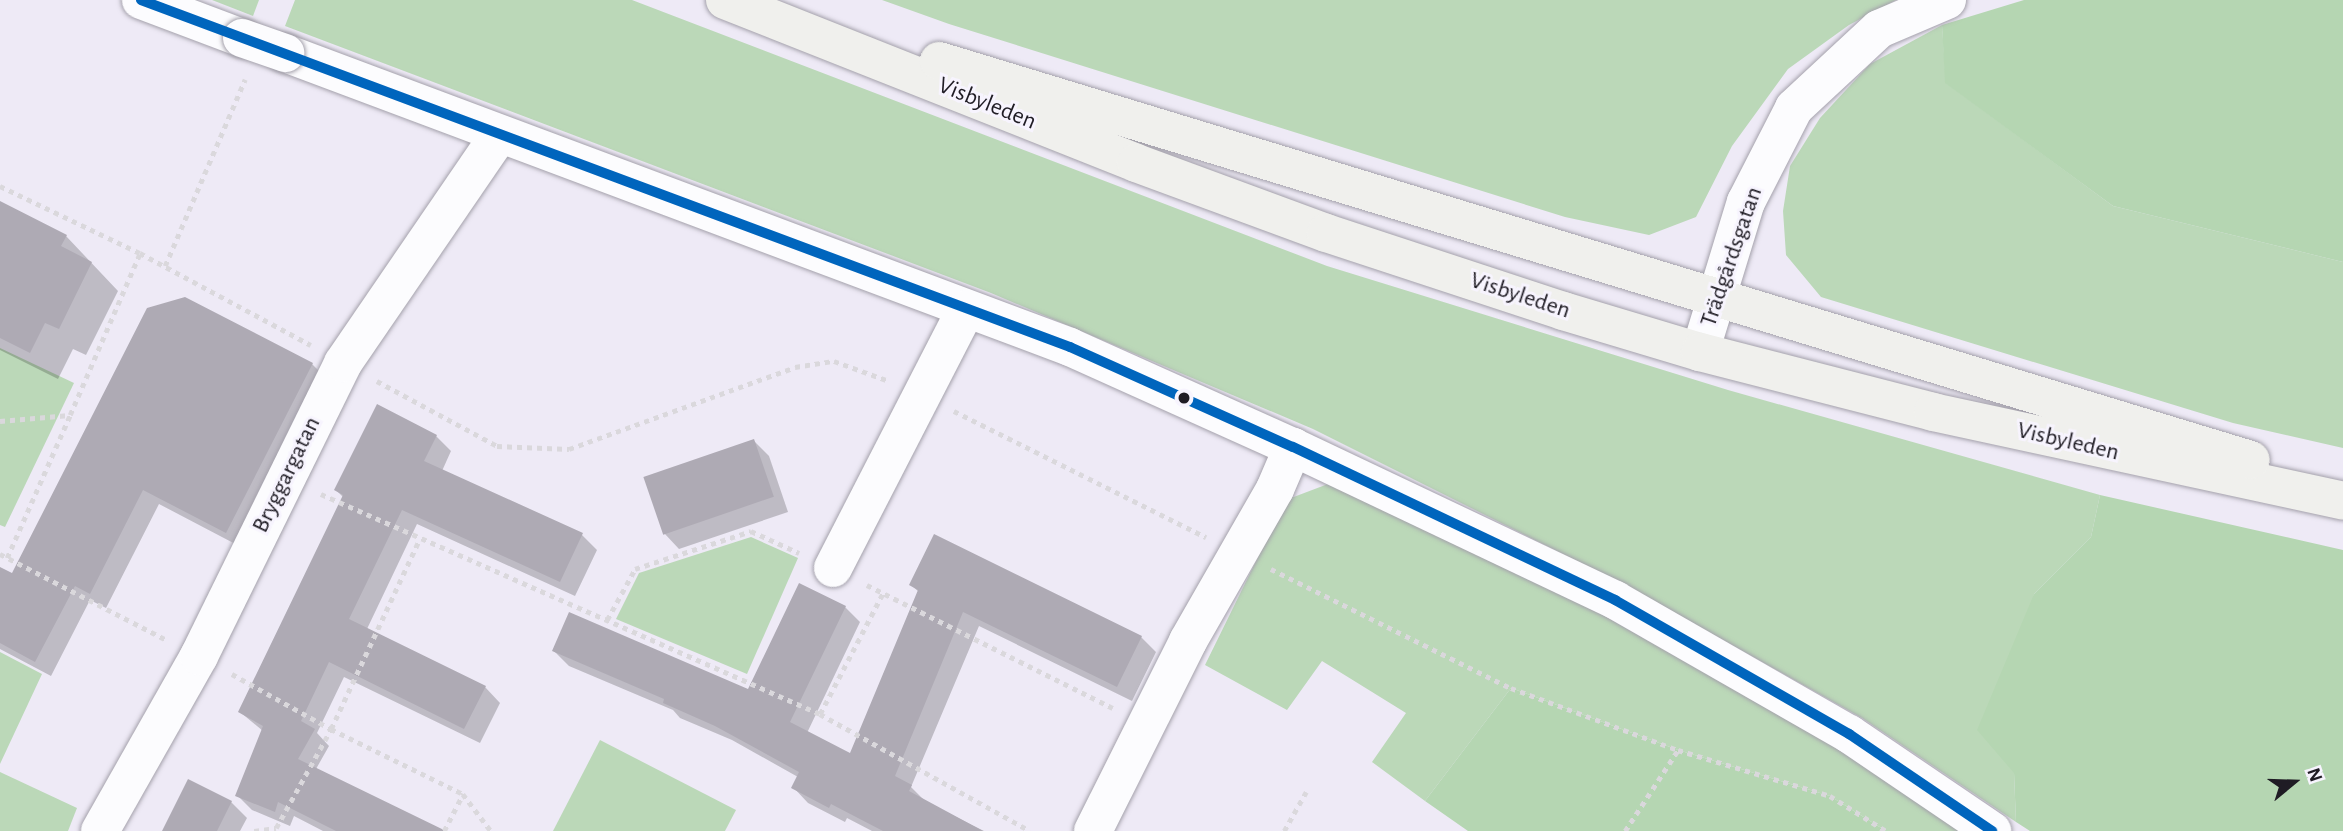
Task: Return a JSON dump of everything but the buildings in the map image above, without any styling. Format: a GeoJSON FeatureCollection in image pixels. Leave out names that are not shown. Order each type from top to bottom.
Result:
{"type":"FeatureCollection","features":[{"type":"Feature","properties":{"kind":"main road","name":"Visbyleden"},"geometry":{"type":"LineString","coordinates":[[725,0],[1136,163],[1326,233],[1700,352],[1933,412],[2343,500]]}},
{"type":"Feature","properties":{"kind":"main road","name":"Visbyleden"},"geometry":{"type":"LineString","coordinates":[[740,0],[2343,489]]}},
{"type":"Feature","properties":{"kind":"street"},"geometry":{"type":"LineString","coordinates":[[141,0],[1070,347],[1293,447],[1615,600],[1849,734],[1992,831]]}},
{"type":"Feature","properties":{"kind":"street","name":"Trädgårdsgatan"},"geometry":{"type":"LineString","coordinates":[[1700,352],[1746,202],[1794,108],[1878,29],[1938,1]]}},
{"type":"Feature","properties":{"kind":"street","name":"Bryggargatan"},"geometry":{"type":"LineString","coordinates":[[100,831],[199,656],[343,363],[499,135]]}},
{"type":"Feature","properties":{"kind":"street"},"geometry":{"type":"LineString","coordinates":[[833,568],[966,309]]}},
{"type":"Feature","properties":{"kind":"street"},"geometry":{"type":"LineString","coordinates":[[1093,831],[1188,641],[1275,489],[1293,447]]}},
{"type":"Feature","properties":{"kind":"path"},"geometry":{"type":"LineString","coordinates":[[165,266],[246,76]]}},
{"type":"Feature","properties":{"kind":"path"},"geometry":{"type":"LineString","coordinates":[[0,186],[165,266],[498,446],[569,449],[795,367],[834,361],[922,395],[1511,688],[1678,750],[1830,796],[1886,831]]}},
{"type":"Feature","properties":{"kind":"path"},"geometry":{"type":"LineString","coordinates":[[7,558],[140,253]]}},
{"type":"Feature","properties":{"kind":"path"},"geometry":{"type":"LineString","coordinates":[[0,421],[70,415]]}},
{"type":"Feature","properties":{"kind":"path"},"geometry":{"type":"LineString","coordinates":[[285,477],[419,540],[820,714],[1030,831]]}},
{"type":"Feature","properties":{"kind":"path"},"geometry":{"type":"LineString","coordinates":[[607,620],[635,569],[751,531],[833,568],[1146,724]]}},
{"type":"Feature","properties":{"kind":"path"},"geometry":{"type":"LineString","coordinates":[[254,831],[276,828],[331,729],[419,540]]}},
{"type":"Feature","properties":{"kind":"path"},"geometry":{"type":"LineString","coordinates":[[0,554],[199,656],[331,729],[463,794],[491,831]]}},
{"type":"Feature","properties":{"kind":"path"},"geometry":{"type":"LineString","coordinates":[[820,714],[883,593]]}},
{"type":"Feature","properties":{"kind":"path"},"geometry":{"type":"LineString","coordinates":[[1625,831],[1678,750]]}},
{"type":"Feature","properties":{"kind":"path"},"geometry":{"type":"LineString","coordinates":[[1284,831],[1306,792]]}},
{"type":"Feature","properties":{"kind":"path"},"geometry":{"type":"LineString","coordinates":[[444,831],[463,794]]}},
{"type":"Feature","properties":{"kind":"green space"},"geometry":{"type":"Polygon","coordinates":[[[212,0],[259,0],[253,16],[212,0]]]}},
{"type":"Feature","properties":{"kind":"green space"},"geometry":{"type":"Polygon","coordinates":[[[295,0],[632,0],[1327,266],[1728,390],[2100,495],[2091,537],[2034,594],[2014,773],[2016,822],[1862,718],[1629,587],[1313,429],[991,293],[285,26],[295,0]]]}},
{"type":"Feature","properties":{"kind":"green space"},"geometry":{"type":"Polygon","coordinates":[[[882,0],[1896,0],[1849,25],[1788,69],[1732,146],[1696,217],[1649,235],[1565,217],[949,24],[882,0]]]}},
{"type":"Feature","properties":{"kind":"green space"},"geometry":{"type":"Polygon","coordinates":[[[2024,0],[2343,0],[2343,262],[2113,206],[1945,83],[1942,25],[2024,0]]]}},
{"type":"Feature","properties":{"kind":"green space"},"geometry":{"type":"Polygon","coordinates":[[[1942,25],[1946,83],[2113,206],[2343,262],[2343,448],[2233,423],[1821,297],[1786,255],[1783,211],[1790,166],[1820,118],[1870,64],[1942,25]]]}},
{"type":"Feature","properties":{"kind":"green space"},"geometry":{"type":"Polygon","coordinates":[[[0,348],[74,383],[5,527],[0,525],[0,348]]]}},
{"type":"Feature","properties":{"kind":"green space"},"geometry":{"type":"Polygon","coordinates":[[[1328,484],[1601,614],[1836,748],[1959,831],[1886,831],[1830,796],[1678,750],[1511,688],[1425,801],[1372,762],[1406,713],[1322,661],[1287,710],[1205,665],[1260,553],[1291,498],[1328,484]]]}},
{"type":"Feature","properties":{"kind":"green space"},"geometry":{"type":"Polygon","coordinates":[[[2100,495],[2343,550],[2343,831],[2030,831],[2016,822],[2014,773],[1977,730],[2034,594],[2091,537],[2100,495]]]}},
{"type":"Feature","properties":{"kind":"green space"},"geometry":{"type":"Polygon","coordinates":[[[751,537],[798,558],[747,674],[616,619],[639,573],[751,537]]]}},
{"type":"Feature","properties":{"kind":"green space"},"geometry":{"type":"Polygon","coordinates":[[[0,652],[42,674],[0,764],[0,652]]]}},
{"type":"Feature","properties":{"kind":"green space"},"geometry":{"type":"Polygon","coordinates":[[[1511,688],[1678,750],[1830,796],[1886,831],[1468,831],[1425,801],[1511,688]]]}},
{"type":"Feature","properties":{"kind":"green space"},"geometry":{"type":"Polygon","coordinates":[[[600,740],[736,810],[725,831],[553,831],[600,740]]]}},
{"type":"Feature","properties":{"kind":"green space"},"geometry":{"type":"Polygon","coordinates":[[[0,772],[77,808],[68,831],[0,831],[0,772]]]}},
{"type":"Feature","properties":{"kind":"transit line"},"geometry":{"type":"LineString","coordinates":[[141,0],[1070,347],[1293,447],[1615,600],[1849,734],[1992,831]]}}]}
